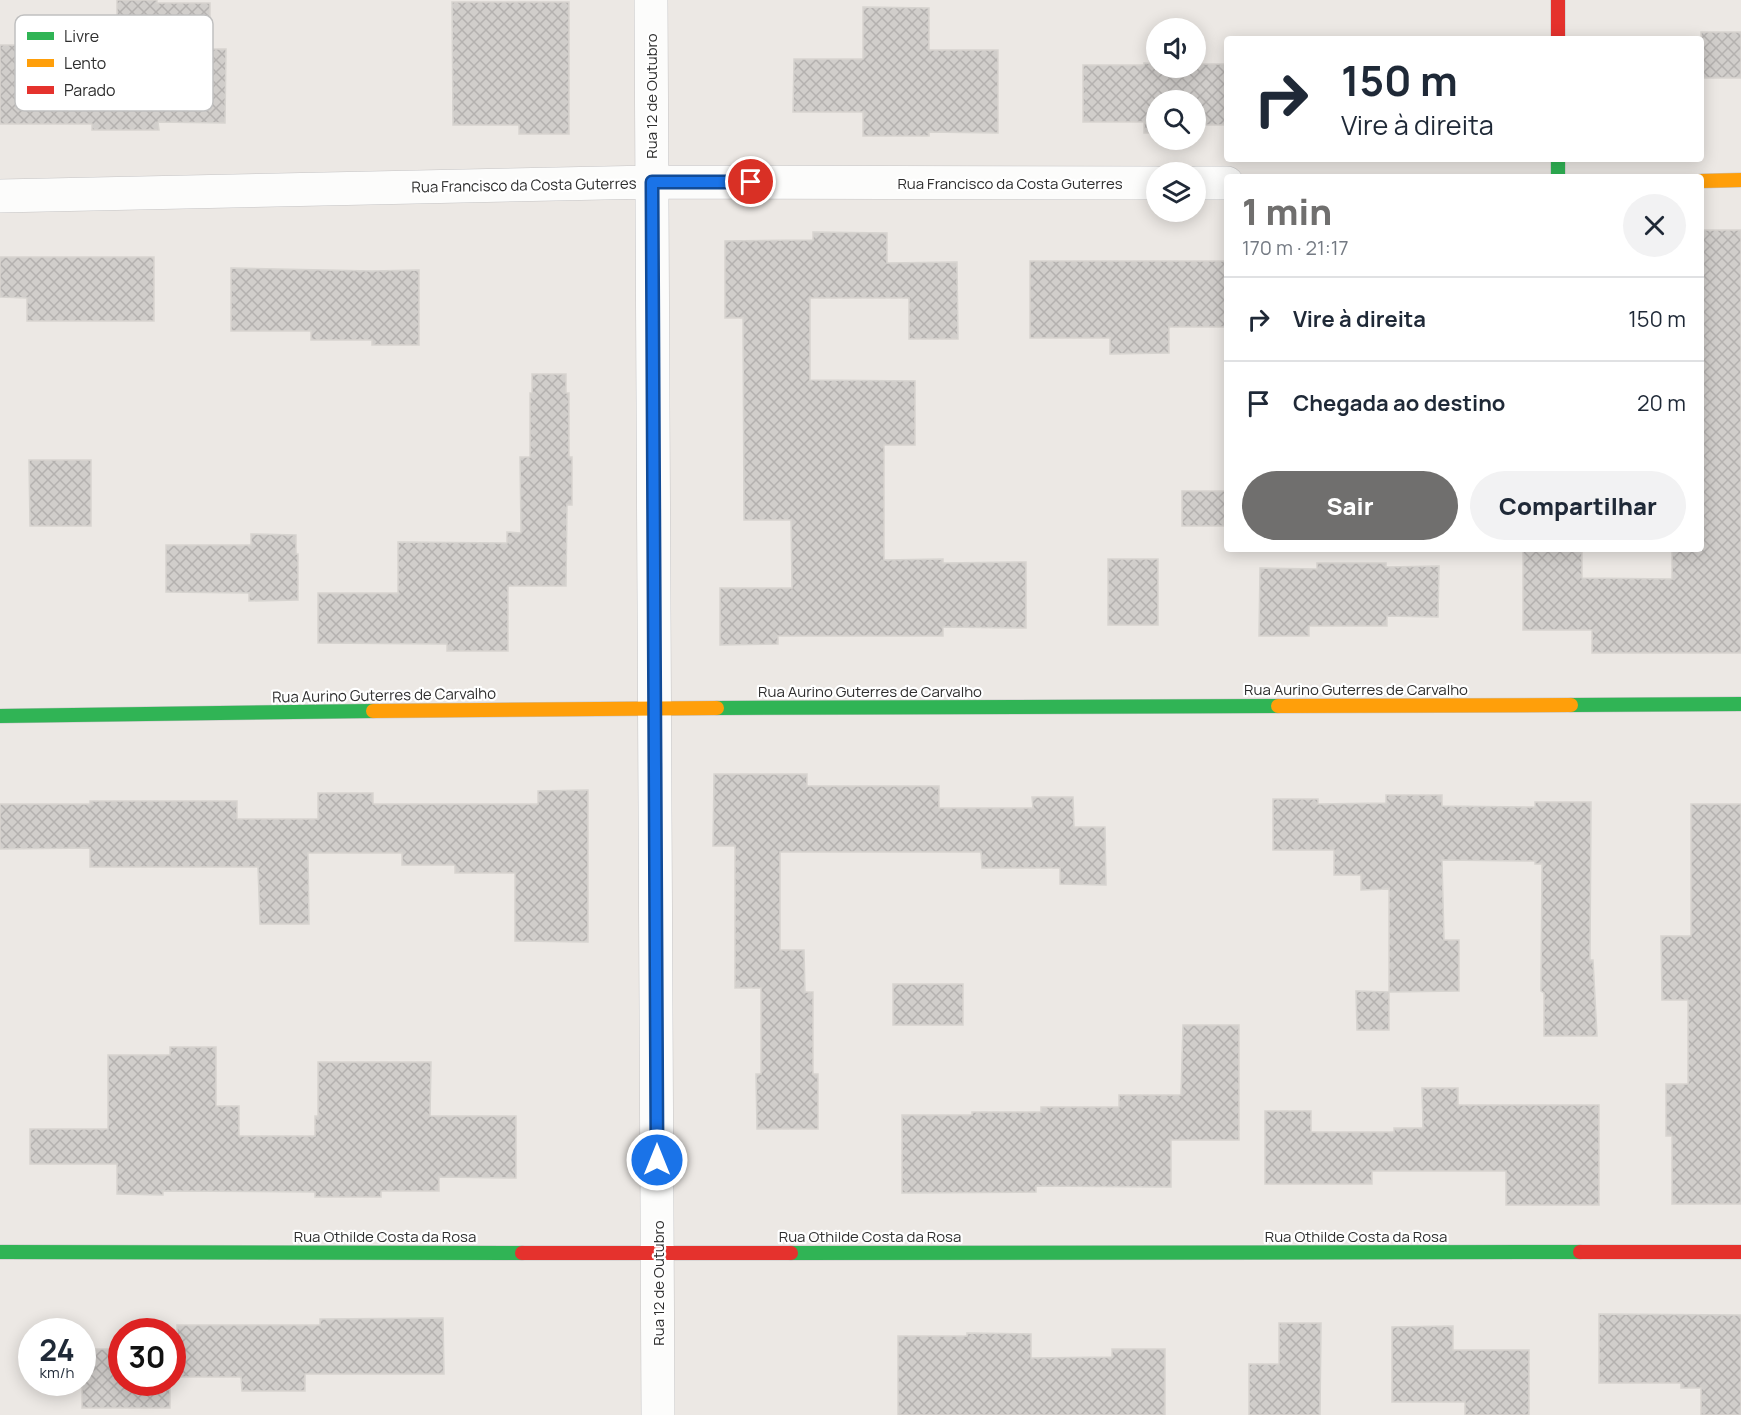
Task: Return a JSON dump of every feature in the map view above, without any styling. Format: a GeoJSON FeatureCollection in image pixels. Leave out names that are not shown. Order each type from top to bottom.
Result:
{"type":"FeatureCollection","features":[{"type":"Feature","properties":{"kind":"street","name":"Rua 12 de Outubro"},"geometry":{"type":"LineString","coordinates":[[651,0],[658,1415]]}},
{"type":"Feature","properties":{"kind":"street"},"geometry":{"type":"LineString","coordinates":[[1558,0],[1558,36]]}},
{"type":"Feature","properties":{"kind":"street"},"geometry":{"type":"LineString","coordinates":[[1704,181],[1741,180]]}},
{"type":"Feature","properties":{"kind":"street","name":"Rua Francisco da Costa Guterres"},"geometry":{"type":"LineString","coordinates":[[0,196],[652,182],[1146,183]]}},
{"type":"Feature","properties":{"kind":"street"},"geometry":{"type":"LineString","coordinates":[[1206,183],[1224,183]]}},
{"type":"Feature","properties":{"kind":"street","name":"Rua Aurino Guterres de Carvalho"},"geometry":{"type":"LineString","coordinates":[[0,716],[655,708],[1741,704]]}},
{"type":"Feature","properties":{"kind":"street","name":"Rua Othilde Costa da Rosa"},"geometry":{"type":"LineString","coordinates":[[0,1251],[658,1253],[1741,1251]]}},
{"type":"Feature","properties":{"kind":"building"},"geometry":{"type":"Polygon","coordinates":[[[117,0],[210,3],[210,15],[117,15],[117,0]]]}},
{"type":"Feature","properties":{"kind":"building"},"geometry":{"type":"Polygon","coordinates":[[[452,2],[569,2],[569,134],[519,134],[519,125],[453,125],[452,2]]]}},
{"type":"Feature","properties":{"kind":"building"},"geometry":{"type":"Polygon","coordinates":[[[863,7],[929,8],[929,50],[998,50],[998,133],[929,132],[929,136],[863,136],[863,112],[793,112],[794,59],[863,59],[863,7]]]}},
{"type":"Feature","properties":{"kind":"building"},"geometry":{"type":"Polygon","coordinates":[[[1701,32],[1741,32],[1741,78],[1704,78],[1704,36],[1701,36],[1701,32]]]}},
{"type":"Feature","properties":{"kind":"building"},"geometry":{"type":"Polygon","coordinates":[[[0,45],[15,45],[15,111],[213,111],[213,49],[226,49],[225,123],[158,122],[159,130],[92,130],[92,124],[0,124],[0,45]]]}},
{"type":"Feature","properties":{"kind":"building"},"geometry":{"type":"Polygon","coordinates":[[[1146,63],[1146,78],[1206,78],[1206,64],[1224,64],[1224,125],[1206,125],[1206,90],[1146,90],[1146,133],[1144,133],[1144,122],[1083,122],[1083,65],[1146,63]]]}},
{"type":"Feature","properties":{"kind":"building"},"geometry":{"type":"Polygon","coordinates":[[[1704,230],[1741,230],[1741,653],[1592,653],[1592,630],[1523,630],[1523,552],[1582,552],[1582,578],[1672,579],[1672,552],[1704,552],[1704,230]]]}},
{"type":"Feature","properties":{"kind":"building"},"geometry":{"type":"Polygon","coordinates":[[[813,232],[887,233],[887,263],[957,262],[958,339],[909,339],[909,298],[810,298],[810,380],[915,381],[915,445],[884,445],[884,560],[943,559],[943,563],[1026,562],[1026,628],[943,627],[943,636],[778,636],[778,644],[720,645],[720,588],[792,588],[791,520],[744,520],[743,318],[725,318],[725,241],[813,240],[813,232]]]}},
{"type":"Feature","properties":{"kind":"building"},"geometry":{"type":"Polygon","coordinates":[[[0,257],[154,257],[154,321],[27,321],[27,298],[0,297],[0,257]]]}},
{"type":"Feature","properties":{"kind":"building"},"geometry":{"type":"Polygon","coordinates":[[[1030,261],[1224,261],[1224,327],[1169,327],[1169,353],[1110,354],[1110,338],[1030,338],[1030,261]]]}},
{"type":"Feature","properties":{"kind":"building"},"geometry":{"type":"Polygon","coordinates":[[[231,268],[419,270],[419,345],[372,345],[372,340],[311,340],[311,331],[231,331],[231,268]]]}},
{"type":"Feature","properties":{"kind":"building"},"geometry":{"type":"Polygon","coordinates":[[[532,374],[566,374],[566,393],[569,393],[569,457],[572,457],[572,505],[567,505],[566,586],[508,586],[508,651],[447,651],[447,644],[318,643],[318,593],[398,593],[398,542],[507,543],[507,532],[521,533],[520,457],[530,457],[532,374]]]}},
{"type":"Feature","properties":{"kind":"building"},"geometry":{"type":"Polygon","coordinates":[[[29,460],[91,460],[91,526],[30,526],[29,460]]]}},
{"type":"Feature","properties":{"kind":"building"},"geometry":{"type":"Polygon","coordinates":[[[1182,491],[1224,491],[1224,526],[1182,526],[1182,491]]]}},
{"type":"Feature","properties":{"kind":"building"},"geometry":{"type":"Polygon","coordinates":[[[251,534],[296,535],[298,600],[249,601],[249,593],[166,592],[166,545],[251,545],[251,534]]]}},
{"type":"Feature","properties":{"kind":"building"},"geometry":{"type":"Polygon","coordinates":[[[1108,559],[1158,559],[1158,625],[1108,625],[1108,559]]]}},
{"type":"Feature","properties":{"kind":"building"},"geometry":{"type":"Polygon","coordinates":[[[1317,563],[1386,563],[1386,567],[1439,566],[1438,617],[1387,616],[1387,626],[1309,626],[1309,636],[1259,636],[1260,568],[1317,569],[1317,563]]]}},
{"type":"Feature","properties":{"kind":"building"},"geometry":{"type":"Polygon","coordinates":[[[714,774],[807,774],[807,786],[939,786],[939,808],[1033,808],[1032,797],[1073,797],[1074,827],[1105,827],[1106,885],[1060,884],[1060,868],[982,868],[981,852],[780,852],[780,950],[804,950],[805,992],[813,992],[813,1074],[818,1074],[818,1129],[757,1129],[756,1074],[761,1074],[761,988],[735,988],[735,846],[713,846],[714,774]]]}},
{"type":"Feature","properties":{"kind":"building"},"geometry":{"type":"Polygon","coordinates":[[[588,790],[588,942],[515,941],[515,873],[455,873],[455,865],[402,865],[402,853],[308,853],[309,924],[260,924],[258,867],[90,867],[90,848],[0,849],[0,804],[90,804],[90,801],[237,801],[237,819],[318,819],[318,793],[373,793],[373,804],[538,804],[538,791],[588,790]]]}},
{"type":"Feature","properties":{"kind":"building"},"geometry":{"type":"Polygon","coordinates":[[[1386,795],[1442,795],[1442,806],[1535,807],[1535,802],[1591,802],[1590,960],[1593,960],[1597,1036],[1544,1036],[1544,993],[1541,991],[1542,864],[1535,864],[1535,861],[1442,860],[1444,940],[1459,940],[1459,991],[1389,992],[1389,889],[1361,890],[1361,875],[1334,875],[1334,850],[1273,850],[1273,799],[1318,799],[1318,804],[1386,803],[1386,795]]]}},
{"type":"Feature","properties":{"kind":"building"},"geometry":{"type":"Polygon","coordinates":[[[1691,804],[1741,804],[1741,1204],[1672,1204],[1672,1136],[1666,1136],[1666,1084],[1688,1084],[1688,1000],[1662,1000],[1661,936],[1691,936],[1691,804]]]}},
{"type":"Feature","properties":{"kind":"building"},"geometry":{"type":"Polygon","coordinates":[[[893,984],[963,984],[963,1025],[893,1025],[893,984]]]}},
{"type":"Feature","properties":{"kind":"building"},"geometry":{"type":"Polygon","coordinates":[[[1356,991],[1389,992],[1389,1030],[1357,1030],[1356,991]]]}},
{"type":"Feature","properties":{"kind":"building"},"geometry":{"type":"Polygon","coordinates":[[[1183,1025],[1239,1025],[1239,1140],[1171,1140],[1171,1187],[1036,1186],[1036,1192],[902,1193],[902,1115],[1041,1112],[1041,1107],[1119,1107],[1119,1095],[1181,1095],[1183,1025]]]}},
{"type":"Feature","properties":{"kind":"building"},"geometry":{"type":"Polygon","coordinates":[[[170,1047],[216,1047],[216,1106],[239,1106],[239,1136],[315,1136],[315,1116],[318,1116],[318,1062],[431,1062],[430,1116],[516,1116],[516,1178],[439,1177],[439,1191],[381,1191],[381,1197],[315,1197],[315,1192],[163,1191],[163,1195],[117,1194],[117,1164],[30,1164],[30,1129],[108,1129],[108,1055],[170,1055],[170,1047]]]}},
{"type":"Feature","properties":{"kind":"building"},"geometry":{"type":"Polygon","coordinates":[[[1422,1088],[1458,1088],[1458,1105],[1599,1105],[1599,1205],[1506,1205],[1506,1171],[1372,1171],[1372,1184],[1265,1184],[1265,1111],[1311,1111],[1311,1132],[1394,1132],[1394,1128],[1423,1128],[1422,1088]]]}},
{"type":"Feature","properties":{"kind":"building"},"geometry":{"type":"Polygon","coordinates":[[[1599,1314],[1741,1315],[1741,1415],[1701,1415],[1701,1388],[1681,1388],[1681,1383],[1599,1383],[1599,1314]]]}},
{"type":"Feature","properties":{"kind":"building"},"geometry":{"type":"Polygon","coordinates":[[[443,1318],[444,1374],[305,1374],[305,1391],[242,1391],[241,1377],[186,1377],[186,1325],[320,1325],[320,1319],[443,1318]]]}},
{"type":"Feature","properties":{"kind":"building"},"geometry":{"type":"Polygon","coordinates":[[[1279,1323],[1321,1323],[1320,1415],[1249,1415],[1249,1364],[1279,1364],[1279,1323]]]}},
{"type":"Feature","properties":{"kind":"building"},"geometry":{"type":"Polygon","coordinates":[[[1453,1326],[1453,1350],[1529,1350],[1529,1415],[1465,1415],[1465,1402],[1392,1402],[1392,1327],[1453,1326]]]}},
{"type":"Feature","properties":{"kind":"building"},"geometry":{"type":"Polygon","coordinates":[[[967,1333],[1031,1334],[1031,1358],[1112,1357],[1112,1349],[1165,1349],[1165,1415],[898,1415],[898,1336],[967,1336],[967,1333]]]}},
{"type":"Feature","properties":{"kind":"building"},"geometry":{"type":"Polygon","coordinates":[[[96,1349],[108,1349],[108,1396],[170,1396],[170,1408],[82,1408],[82,1396],[96,1396],[96,1349]]]}},
{"type":"Feature","properties":{"kind":"traffic: fast"},"geometry":{"type":"LineString","coordinates":[[1558,162],[1558,174]]}},
{"type":"Feature","properties":{"kind":"traffic: fast"},"geometry":{"type":"LineString","coordinates":[[1571,705],[1741,704]]}},
{"type":"Feature","properties":{"kind":"traffic: fast"},"geometry":{"type":"LineString","coordinates":[[717,708],[1278,706]]}},
{"type":"Feature","properties":{"kind":"traffic: fast"},"geometry":{"type":"LineString","coordinates":[[0,716],[373,711]]}},
{"type":"Feature","properties":{"kind":"traffic: fast"},"geometry":{"type":"LineString","coordinates":[[0,1252],[522,1253]]}},
{"type":"Feature","properties":{"kind":"traffic: fast"},"geometry":{"type":"LineString","coordinates":[[791,1253],[1580,1252]]}},
{"type":"Feature","properties":{"kind":"traffic: slow"},"geometry":{"type":"LineString","coordinates":[[1704,181],[1741,180]]}},
{"type":"Feature","properties":{"kind":"traffic: slow"},"geometry":{"type":"LineString","coordinates":[[1278,706],[1571,705]]}},
{"type":"Feature","properties":{"kind":"traffic: slow"},"geometry":{"type":"LineString","coordinates":[[373,711],[717,708]]}},
{"type":"Feature","properties":{"kind":"traffic: jam"},"geometry":{"type":"LineString","coordinates":[[1558,0],[1558,36]]}},
{"type":"Feature","properties":{"kind":"traffic: jam"},"geometry":{"type":"LineString","coordinates":[[1580,1252],[1741,1252]]}},
{"type":"Feature","properties":{"kind":"traffic: jam"},"geometry":{"type":"LineString","coordinates":[[522,1253],[791,1253]]}},
{"type":"Feature","properties":{"kind":"route"},"geometry":{"type":"LineString","coordinates":[[657,1160],[652,182],[751,182]]}}]}
